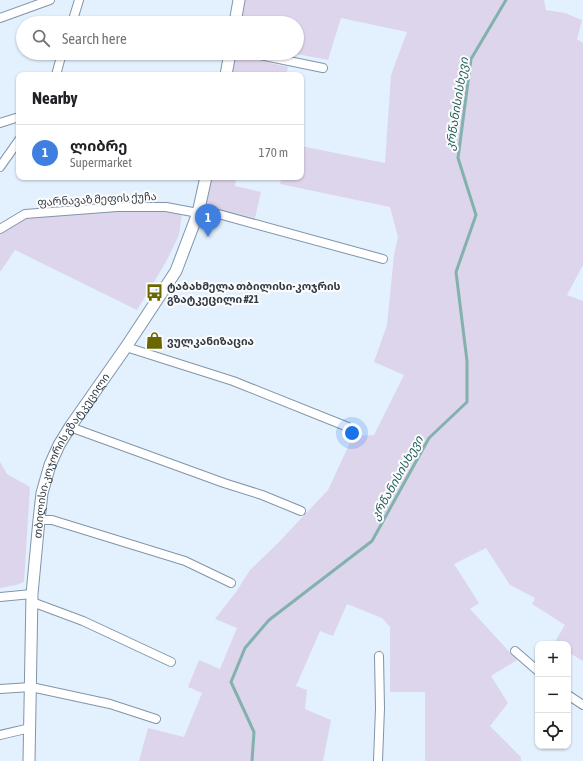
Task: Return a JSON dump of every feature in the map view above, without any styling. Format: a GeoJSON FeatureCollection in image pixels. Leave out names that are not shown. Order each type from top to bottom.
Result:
{"type":"FeatureCollection","features":[{"type":"Feature","properties":{"kind":"main road"},"geometry":{"type":"LineString","coordinates":[[236,16],[239,0]]}},
{"type":"Feature","properties":{"kind":"main road"},"geometry":{"type":"LineString","coordinates":[[227,72],[229,60]]}},
{"type":"Feature","properties":{"kind":"main road","name":"თბილისი-კოჯორის გზატკეცილი"},"geometry":{"type":"LineString","coordinates":[[29,761],[32,598],[42,493],[50,465],[59,445],[70,427],[126,347],[176,270],[199,211],[205,180]]}},
{"type":"Feature","properties":{"kind":"street"},"geometry":{"type":"LineString","coordinates":[[0,18],[50,0]]}},
{"type":"Feature","properties":{"kind":"street"},"geometry":{"type":"LineString","coordinates":[[74,16],[79,0]]}},
{"type":"Feature","properties":{"kind":"street"},"geometry":{"type":"LineString","coordinates":[[57,72],[60,60]]}},
{"type":"Feature","properties":{"kind":"street"},"geometry":{"type":"LineString","coordinates":[[284,60],[323,68]]}},
{"type":"Feature","properties":{"kind":"street"},"geometry":{"type":"LineString","coordinates":[[0,123],[16,117]]}},
{"type":"Feature","properties":{"kind":"street"},"geometry":{"type":"LineString","coordinates":[[0,167],[16,144]]}},
{"type":"Feature","properties":{"kind":"street","name":"ფარნავაზ მეფის ქუჩა"},"geometry":{"type":"LineString","coordinates":[[0,229],[25,214],[117,207],[166,207],[199,211],[383,259]]}},
{"type":"Feature","properties":{"kind":"street"},"geometry":{"type":"LineString","coordinates":[[126,347],[232,381],[348,427]]}},
{"type":"Feature","properties":{"kind":"street"},"geometry":{"type":"LineString","coordinates":[[70,427],[224,483],[262,495],[301,511]]}},
{"type":"Feature","properties":{"kind":"street"},"geometry":{"type":"LineString","coordinates":[[39,520],[52,520],[184,561],[230,583]]}},
{"type":"Feature","properties":{"kind":"street"},"geometry":{"type":"LineString","coordinates":[[0,597],[32,598],[171,662]]}},
{"type":"Feature","properties":{"kind":"street"},"geometry":{"type":"LineString","coordinates":[[516,652],[535,668]]}},
{"type":"Feature","properties":{"kind":"street"},"geometry":{"type":"LineString","coordinates":[[378,761],[380,708],[379,656]]}},
{"type":"Feature","properties":{"kind":"street"},"geometry":{"type":"LineString","coordinates":[[0,689],[31,686],[110,704],[156,719]]}},
{"type":"Feature","properties":{"kind":"street"},"geometry":{"type":"LineString","coordinates":[[571,698],[583,705]]}},
{"type":"Feature","properties":{"kind":"street"},"geometry":{"type":"LineString","coordinates":[[0,735],[30,728]]}},
{"type":"Feature","properties":{"kind":"shaded area"},"geometry":{"type":"Polygon","coordinates":[[[244,0],[544,0],[546,10],[565,13],[582,20],[577,39],[583,43],[583,265],[567,295],[583,301],[583,661],[571,654],[571,641],[555,641],[565,625],[532,604],[535,598],[510,585],[486,548],[454,564],[479,603],[470,609],[517,660],[491,676],[508,703],[490,726],[521,757],[521,761],[425,761],[425,692],[390,692],[390,627],[382,618],[347,604],[333,636],[320,631],[296,686],[307,690],[305,709],[331,720],[323,761],[139,761],[148,728],[184,737],[202,693],[188,687],[199,660],[220,669],[237,628],[215,619],[236,592],[250,570],[328,490],[353,436],[374,435],[404,375],[374,362],[387,325],[394,255],[398,237],[390,207],[280,184],[281,180],[304,180],[304,147],[385,163],[391,75],[407,32],[341,18],[328,60],[304,55],[304,16],[242,16],[244,0]]]}},
{"type":"Feature","properties":{"kind":"shaded area"},"geometry":{"type":"Polygon","coordinates":[[[234,60],[257,60],[288,67],[287,72],[232,72],[234,60]]]}},
{"type":"Feature","properties":{"kind":"shaded area"},"geometry":{"type":"Polygon","coordinates":[[[209,180],[236,180],[235,186],[261,192],[255,218],[204,206],[209,180]]]}},
{"type":"Feature","properties":{"kind":"shaded area"},"geometry":{"type":"Polygon","coordinates":[[[165,208],[182,213],[179,235],[166,262],[137,310],[15,250],[0,272],[0,232],[8,230],[27,218],[165,208]]]}},
{"type":"Feature","properties":{"kind":"shaded area"},"geometry":{"type":"Polygon","coordinates":[[[0,462],[7,474],[30,487],[24,582],[0,588],[0,462]]]}},
{"type":"Feature","properties":{"kind":"waterway","name":"კრწანისისხევი"},"geometry":{"type":"LineString","coordinates":[[252,761],[254,732],[231,682],[245,648],[269,620],[372,541],[429,438],[467,402],[467,361],[456,272],[476,215],[458,158],[471,59],[506,0]]}},
{"type":"Feature","properties":{"kind":"place","name":"ლიბრე"},"geometry":{"type":"Point","coordinates":[208,237]}},
{"type":"Feature","properties":{"kind":"place","name":"ტაბახმელა თბილისი-კოჯრის გზატკეცილი #21"},"geometry":{"type":"Point","coordinates":[154,292]}},
{"type":"Feature","properties":{"kind":"place","name":"ვულკანიზაცია"},"geometry":{"type":"Point","coordinates":[154,341]}}]}
